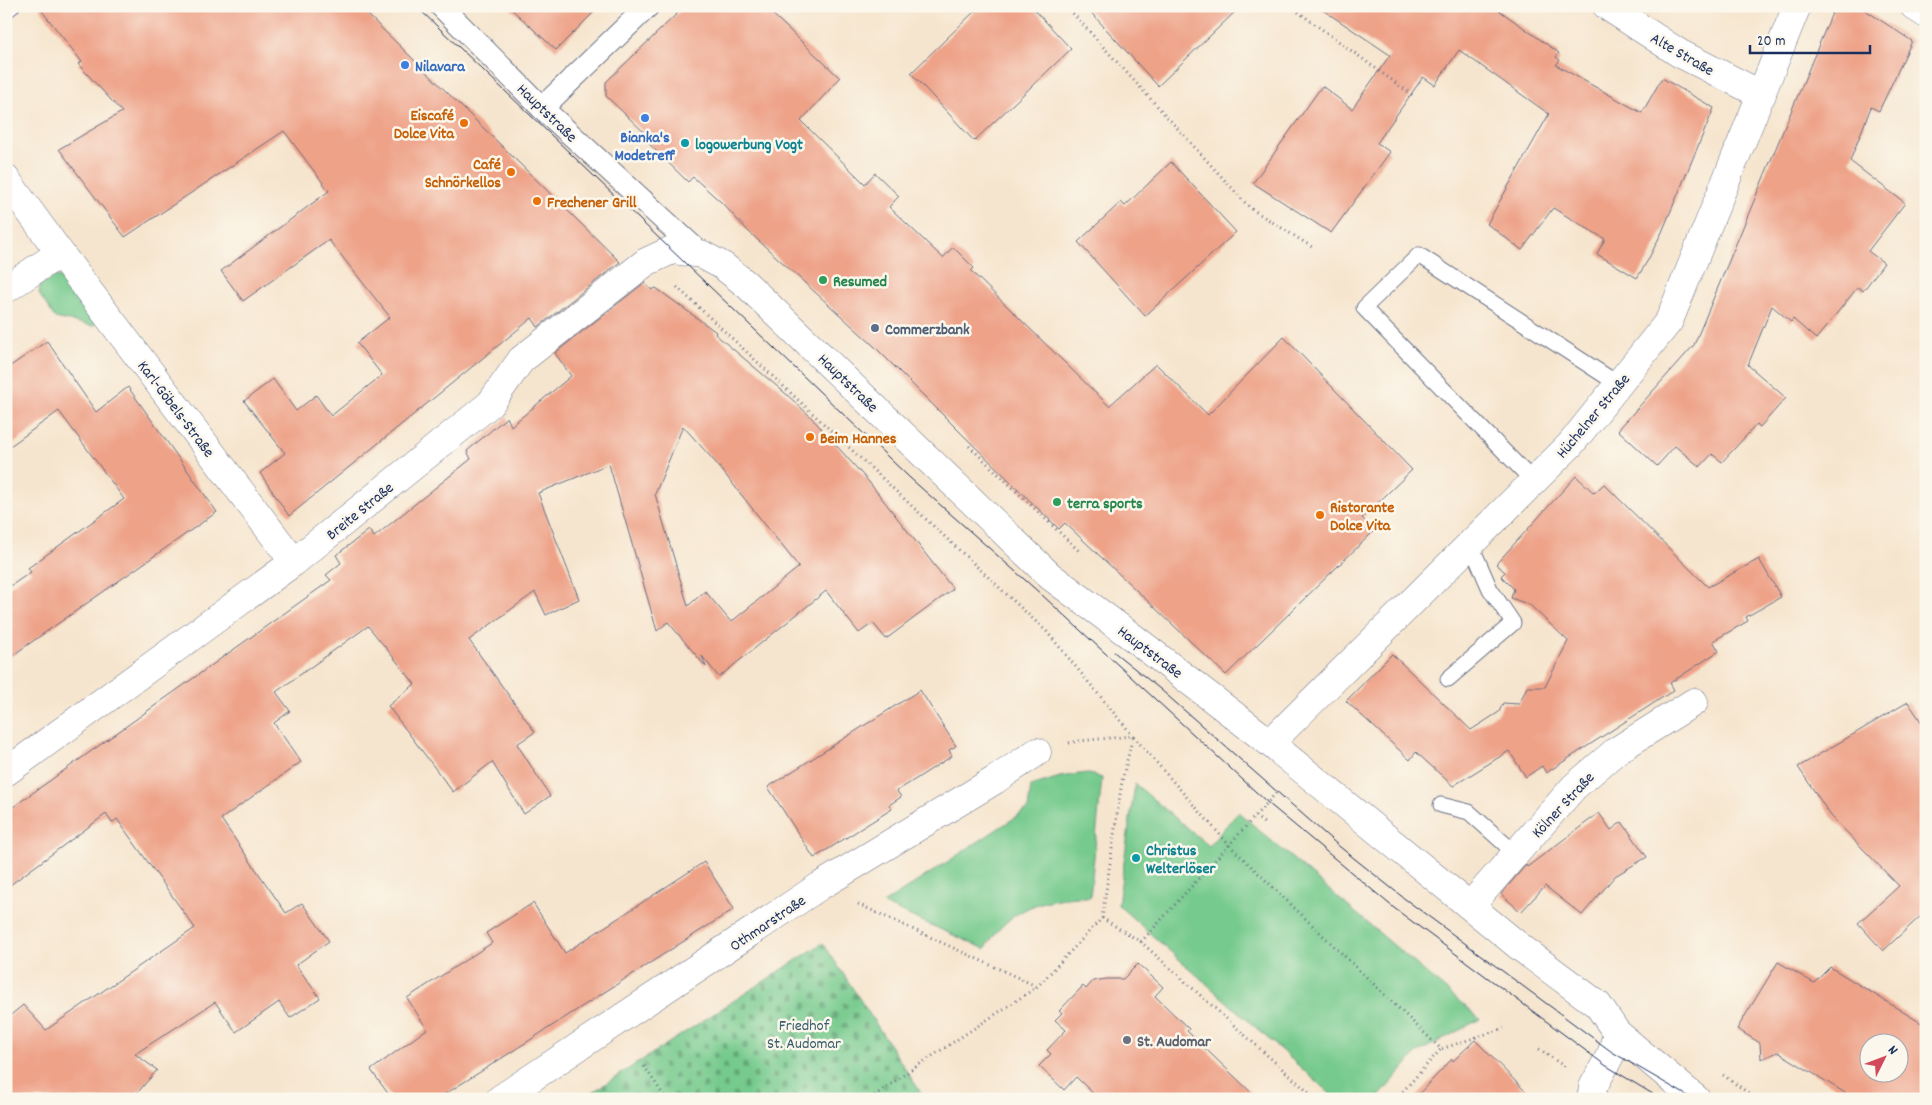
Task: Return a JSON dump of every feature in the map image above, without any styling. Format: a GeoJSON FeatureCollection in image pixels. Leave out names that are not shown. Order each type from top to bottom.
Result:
{"type":"FeatureCollection","features":[{"type":"Feature","properties":{"kind":"street","name":"Hauptstraße"},"geometry":{"type":"LineString","coordinates":[[442,6],[542,108],[701,254],[723,266],[746,284],[1050,576],[1270,743]]}},
{"type":"Feature","properties":{"kind":"street"},"geometry":{"type":"LineString","coordinates":[[542,108],[648,6]]}},
{"type":"Feature","properties":{"kind":"street","name":"Alte Straße"},"geometry":{"type":"LineString","coordinates":[[1607,6],[1679,53],[1762,95]]}},
{"type":"Feature","properties":{"kind":"street","name":"Hüchelner Straße"},"geometry":{"type":"LineString","coordinates":[[1270,743],[1570,444],[1669,321],[1797,6]]}},
{"type":"Feature","properties":{"kind":"street"},"geometry":{"type":"LineString","coordinates":[[1914,6],[1926,14]]}},
{"type":"Feature","properties":{"kind":"street","name":"Karl-Göbels-Straße"},"geometry":{"type":"LineString","coordinates":[[6,179],[294,562]]}},
{"type":"Feature","properties":{"kind":"street","name":"Breite Straße"},"geometry":{"type":"LineString","coordinates":[[6,772],[294,562],[490,404],[521,360],[646,262],[672,250],[701,254]]}},
{"type":"Feature","properties":{"kind":"street"},"geometry":{"type":"LineString","coordinates":[[6,289],[60,253]]}},
{"type":"Feature","properties":{"kind":"street","name":"Kölner Straße"},"geometry":{"type":"LineString","coordinates":[[1470,906],[1574,787],[1616,751],[1694,702]]}},
{"type":"Feature","properties":{"kind":"street"},"geometry":{"type":"LineString","coordinates":[[1270,743],[1520,947],[1598,1005],[1617,1033],[1696,1099]]}},
{"type":"Feature","properties":{"kind":"street","name":"Othmarstraße"},"geometry":{"type":"LineString","coordinates":[[500,1099],[820,886],[995,780],[1037,752]]}},
{"type":"Feature","properties":{"kind":"street"},"geometry":{"type":"LineString","coordinates":[[1591,1099],[1593,1087],[1612,1052],[1617,1033]]}},
{"type":"Feature","properties":{"kind":"lane"},"geometry":{"type":"LineString","coordinates":[[6,11],[12,6]]}},
{"type":"Feature","properties":{"kind":"lane"},"geometry":{"type":"LineString","coordinates":[[1533,481],[1364,308],[1419,255],[1618,384]]}},
{"type":"Feature","properties":{"kind":"lane"},"geometry":{"type":"LineString","coordinates":[[1448,679],[1513,623],[1490,589],[1470,543]]}},
{"type":"Feature","properties":{"kind":"lane"},"geometry":{"type":"LineString","coordinates":[[1441,805],[1469,812],[1516,854]]}},
{"type":"Feature","properties":{"kind":"path"},"geometry":{"type":"LineString","coordinates":[[1066,6],[1250,208],[1312,247]]}},
{"type":"Feature","properties":{"kind":"path"},"geometry":{"type":"LineString","coordinates":[[1290,6],[1415,97]]}},
{"type":"Feature","properties":{"kind":"path"},"geometry":{"type":"LineString","coordinates":[[701,254],[676,285],[1047,632],[1133,736],[1229,845],[1440,1049]]}},
{"type":"Feature","properties":{"kind":"path"},"geometry":{"type":"LineString","coordinates":[[1037,752],[1078,741],[1133,736]]}},
{"type":"Feature","properties":{"kind":"path"},"geometry":{"type":"LineString","coordinates":[[870,1099],[1037,987],[1102,918],[1122,781],[1133,736]]}},
{"type":"Feature","properties":{"kind":"path"},"geometry":{"type":"LineString","coordinates":[[1141,942],[1300,768]]}},
{"type":"Feature","properties":{"kind":"path"},"geometry":{"type":"LineString","coordinates":[[1256,816],[1265,824]]}},
{"type":"Feature","properties":{"kind":"path"},"geometry":{"type":"LineString","coordinates":[[820,886],[1037,987]]}},
{"type":"Feature","properties":{"kind":"path"},"geometry":{"type":"LineString","coordinates":[[1102,918],[1141,942],[1316,1099]]}},
{"type":"Feature","properties":{"kind":"path"},"geometry":{"type":"LineString","coordinates":[[1396,1099],[1440,1049],[1504,1028]]}},
{"type":"Feature","properties":{"kind":"path"},"geometry":{"type":"LineString","coordinates":[[644,1066],[666,1099]]}},
{"type":"Feature","properties":{"kind":"green space"},"geometry":{"type":"Polygon","coordinates":[[[55,276],[64,277],[97,322],[93,326],[55,318],[39,294],[40,285],[55,276]]]}},
{"type":"Feature","properties":{"kind":"green space"},"geometry":{"type":"Polygon","coordinates":[[[1086,773],[1102,778],[1090,897],[1058,899],[1030,907],[1005,923],[985,949],[883,904],[1028,809],[1031,786],[1060,777],[1086,773]]]}},
{"type":"Feature","properties":{"kind":"green space"},"geometry":{"type":"Polygon","coordinates":[[[1135,784],[1209,846],[1238,812],[1480,1019],[1417,1053],[1377,1099],[1336,1099],[1118,905],[1135,784]]]}},
{"type":"Feature","properties":{"kind":"green space","name":"Friedhof St. Audomar"},"geometry":{"type":"Polygon","coordinates":[[[823,943],[925,1099],[582,1099],[823,943]]]}},
{"type":"Feature","properties":{"kind":"building"},"geometry":{"type":"Polygon","coordinates":[[[38,6],[359,6],[620,262],[538,327],[532,318],[289,516],[260,473],[285,453],[244,401],[273,379],[296,411],[316,395],[331,416],[382,375],[357,343],[390,317],[329,240],[243,301],[221,271],[329,191],[284,131],[125,237],[59,149],[122,112],[78,64],[82,62],[38,6]]]}},
{"type":"Feature","properties":{"kind":"building"},"geometry":{"type":"Polygon","coordinates":[[[508,6],[600,6],[556,50],[508,6]]]}},
{"type":"Feature","properties":{"kind":"building"},"geometry":{"type":"Polygon","coordinates":[[[685,6],[764,6],[840,78],[801,121],[865,184],[875,173],[899,196],[889,207],[943,258],[953,247],[974,268],[971,271],[1109,406],[1156,364],[1208,415],[1284,337],[1412,470],[1362,518],[1374,531],[1226,675],[1065,523],[1059,529],[874,346],[748,231],[722,203],[693,177],[688,182],[646,141],[649,137],[606,96],[606,82],[685,6]]]}},
{"type":"Feature","properties":{"kind":"building"},"geometry":{"type":"Polygon","coordinates":[[[980,6],[1031,6],[1071,49],[974,141],[911,73],[980,6]]]}},
{"type":"Feature","properties":{"kind":"building"},"geometry":{"type":"Polygon","coordinates":[[[1085,6],[1241,6],[1158,86],[1085,6]]]}},
{"type":"Feature","properties":{"kind":"building"},"geometry":{"type":"Polygon","coordinates":[[[1317,6],[1493,6],[1559,53],[1556,57],[1560,60],[1556,65],[1642,113],[1662,78],[1714,108],[1662,232],[1637,278],[1597,254],[1605,239],[1553,208],[1522,250],[1487,224],[1549,114],[1459,50],[1435,85],[1423,77],[1377,143],[1390,152],[1331,233],[1253,183],[1322,86],[1352,109],[1390,55],[1317,6]]]}},
{"type":"Feature","properties":{"kind":"building"},"geometry":{"type":"Polygon","coordinates":[[[1835,6],[1859,6],[1912,41],[1879,111],[1871,107],[1850,161],[1905,203],[1868,251],[1884,263],[1863,291],[1858,287],[1816,339],[1793,319],[1791,322],[1772,306],[1748,365],[1786,398],[1760,427],[1757,424],[1722,462],[1712,454],[1700,467],[1675,446],[1657,466],[1618,430],[1694,345],[1835,6]]]}},
{"type":"Feature","properties":{"kind":"building"},"geometry":{"type":"Polygon","coordinates":[[[1171,162],[1236,232],[1145,316],[1078,242],[1121,202],[1125,206],[1171,162]]]}},
{"type":"Feature","properties":{"kind":"building"},"geometry":{"type":"Polygon","coordinates":[[[644,283],[652,290],[656,288],[716,332],[715,334],[810,416],[869,482],[953,589],[886,639],[873,623],[859,633],[826,591],[719,677],[702,656],[706,667],[668,622],[657,631],[609,464],[538,493],[579,599],[546,615],[535,592],[469,640],[535,732],[517,744],[550,796],[524,814],[492,762],[453,792],[388,706],[415,684],[368,626],[276,692],[290,711],[274,723],[301,762],[221,819],[286,913],[302,903],[329,941],[296,965],[320,998],[290,1018],[279,1002],[236,1032],[215,1002],[135,1054],[157,1070],[132,1099],[6,1099],[6,1019],[23,1005],[46,1030],[195,928],[117,819],[112,823],[106,814],[6,888],[6,812],[331,580],[326,575],[341,563],[336,555],[369,530],[374,537],[471,459],[467,451],[507,417],[511,426],[571,376],[555,353],[644,283]],[[683,426],[655,494],[688,606],[705,591],[731,622],[799,567],[716,463],[683,426]]]}},
{"type":"Feature","properties":{"kind":"building"},"geometry":{"type":"Polygon","coordinates":[[[47,341],[96,412],[128,387],[217,512],[6,660],[6,589],[31,572],[28,568],[124,499],[59,411],[6,449],[6,369],[47,341]]]}},
{"type":"Feature","properties":{"kind":"building"},"geometry":{"type":"Polygon","coordinates":[[[1576,476],[1594,493],[1604,484],[1708,587],[1759,559],[1781,597],[1746,617],[1748,621],[1713,641],[1719,651],[1670,683],[1674,690],[1546,773],[1542,766],[1526,777],[1509,751],[1453,786],[1416,752],[1410,760],[1346,701],[1392,654],[1471,730],[1499,712],[1503,703],[1519,704],[1527,687],[1545,687],[1568,641],[1530,605],[1511,598],[1514,589],[1501,576],[1505,572],[1496,564],[1576,476]]]}},
{"type":"Feature","properties":{"kind":"building"},"geometry":{"type":"Polygon","coordinates":[[[920,690],[956,746],[949,750],[952,756],[897,791],[901,797],[889,805],[892,809],[814,858],[768,787],[920,690]]]}},
{"type":"Feature","properties":{"kind":"building"},"geometry":{"type":"Polygon","coordinates":[[[1908,702],[1926,729],[1926,913],[1883,951],[1858,923],[1899,886],[1831,816],[1798,767],[1908,702]]]}},
{"type":"Feature","properties":{"kind":"building"},"geometry":{"type":"Polygon","coordinates":[[[1599,813],[1611,830],[1622,822],[1647,857],[1615,876],[1582,915],[1545,886],[1521,912],[1501,894],[1526,865],[1527,867],[1599,813]]]}},
{"type":"Feature","properties":{"kind":"building"},"geometry":{"type":"Polygon","coordinates":[[[704,862],[734,909],[437,1099],[392,1099],[371,1070],[427,1029],[407,998],[492,943],[486,933],[533,903],[565,953],[704,862]]]}},
{"type":"Feature","properties":{"kind":"building"},"geometry":{"type":"Polygon","coordinates":[[[1778,962],[1814,983],[1830,967],[1926,1026],[1926,1099],[1855,1099],[1778,1052],[1761,1059],[1760,1043],[1737,1029],[1778,962]]]}},
{"type":"Feature","properties":{"kind":"building","name":"St. Audomar"},"geometry":{"type":"Polygon","coordinates":[[[1138,964],[1163,987],[1155,996],[1189,1029],[1187,1031],[1258,1099],[1099,1099],[1076,1077],[1064,1090],[1039,1066],[1051,1054],[1047,1050],[1066,1030],[1055,1020],[1062,1013],[1059,1011],[1083,986],[1086,989],[1093,981],[1123,979],[1138,964]]]}},
{"type":"Feature","properties":{"kind":"building"},"geometry":{"type":"Polygon","coordinates":[[[1475,1040],[1533,1099],[1414,1099],[1452,1059],[1453,1061],[1475,1040]]]}},
{"type":"Feature","properties":{"kind":"tram line"},"geometry":{"type":"LineString","coordinates":[[416,6],[910,478],[1042,595],[1268,803],[1394,908],[1605,1065],[1661,1099]]}},
{"type":"Feature","properties":{"kind":"tram line"},"geometry":{"type":"LineString","coordinates":[[1114,652],[1160,689],[1340,847],[1405,899],[1612,1052],[1693,1099]]}},
{"type":"Feature","properties":{"kind":"place","name":"Nilavara"},"geometry":{"type":"Point","coordinates":[405,65]}},
{"type":"Feature","properties":{"kind":"place","name":"Bianka's Modetreff"},"geometry":{"type":"Point","coordinates":[645,118]}},
{"type":"Feature","properties":{"kind":"place","name":"Eiscafé Dolce Vita"},"geometry":{"type":"Point","coordinates":[464,123]}},
{"type":"Feature","properties":{"kind":"place","name":"logowerbung Vogt"},"geometry":{"type":"Point","coordinates":[685,143]}},
{"type":"Feature","properties":{"kind":"place","name":"Café Schnörkellos"},"geometry":{"type":"Point","coordinates":[511,172]}},
{"type":"Feature","properties":{"kind":"place","name":"Frechener Grill"},"geometry":{"type":"Point","coordinates":[537,201]}},
{"type":"Feature","properties":{"kind":"place","name":"Resumed"},"geometry":{"type":"Point","coordinates":[823,280]}},
{"type":"Feature","properties":{"kind":"place","name":"Commerzbank"},"geometry":{"type":"Point","coordinates":[875,328]}},
{"type":"Feature","properties":{"kind":"place","name":"Beim Hannes"},"geometry":{"type":"Point","coordinates":[810,437]}},
{"type":"Feature","properties":{"kind":"place","name":"terra sports"},"geometry":{"type":"Point","coordinates":[1057,502]}},
{"type":"Feature","properties":{"kind":"place","name":"Ristorante Dolce Vita"},"geometry":{"type":"Point","coordinates":[1320,515]}},
{"type":"Feature","properties":{"kind":"place","name":"Christus Welterlöser"},"geometry":{"type":"Point","coordinates":[1136,858]}},
{"type":"Feature","properties":{"kind":"place","name":"St. Audomar"},"geometry":{"type":"Point","coordinates":[1127,1040]}}]}
